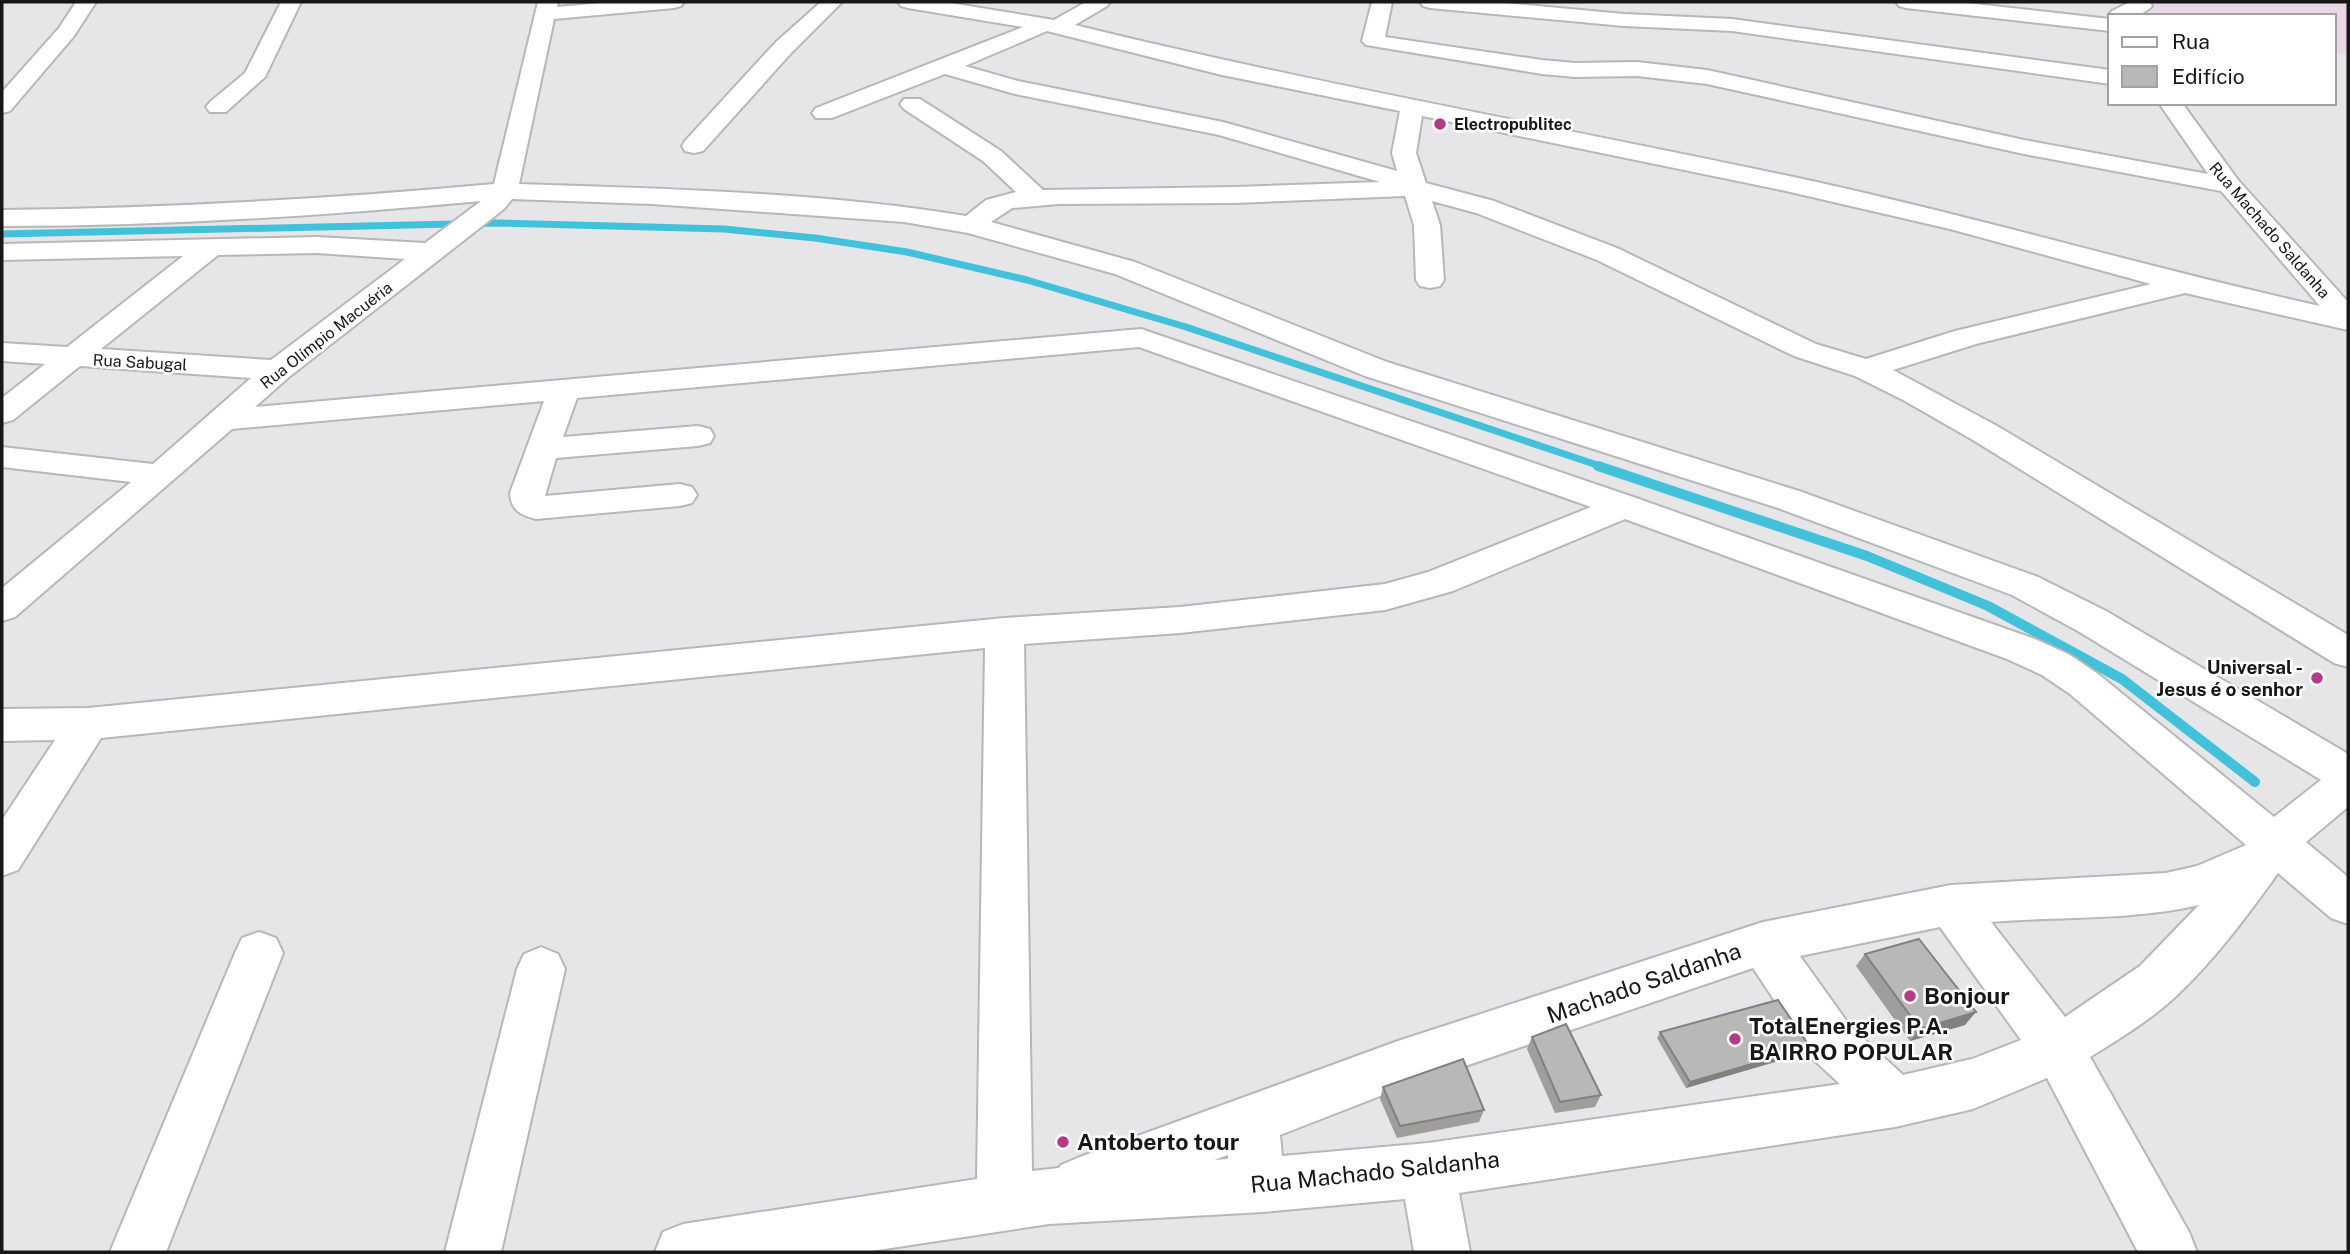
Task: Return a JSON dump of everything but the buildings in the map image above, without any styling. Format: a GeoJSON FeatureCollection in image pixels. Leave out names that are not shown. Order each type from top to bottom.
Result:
{"type":"FeatureCollection","features":[{"type":"Feature","properties":{"kind":"street"},"geometry":{"type":"LineString","coordinates":[[2,106],[67,32],[86,2]]}},
{"type":"Feature","properties":{"kind":"street"},"geometry":{"type":"LineString","coordinates":[[218,107],[254,77],[291,2]]}},
{"type":"Feature","properties":{"kind":"street"},"geometry":{"type":"LineString","coordinates":[[500,197],[547,8],[674,2]]}},
{"type":"Feature","properties":{"kind":"street"},"geometry":{"type":"LineString","coordinates":[[694,146],[784,47],[832,2]]}},
{"type":"Feature","properties":{"kind":"street"},"geometry":{"type":"LineString","coordinates":[[908,2],[1051,26],[1222,68],[1799,186],[1983,230],[2186,285],[2348,321]]}},
{"type":"Feature","properties":{"kind":"street"},"geometry":{"type":"LineString","coordinates":[[824,113],[940,66],[1051,26],[1100,2]]}},
{"type":"Feature","properties":{"kind":"street"},"geometry":{"type":"LineString","coordinates":[[1382,2],[1373,41],[1376,42],[1437,49],[1542,67],[1575,70],[1637,69],[1707,77],[2024,147],[2229,185]]}},
{"type":"Feature","properties":{"kind":"street"},"geometry":{"type":"LineString","coordinates":[[1430,2],[1624,20],[1732,25],[2108,77]]}},
{"type":"Feature","properties":{"kind":"street"},"geometry":{"type":"LineString","coordinates":[[1906,2],[2108,25]]}},
{"type":"Feature","properties":{"kind":"street"},"geometry":{"type":"LineString","coordinates":[[2122,14],[2142,6],[2140,2]]}},
{"type":"Feature","properties":{"kind":"street"},"geometry":{"type":"LineString","coordinates":[[940,66],[1028,90],[1223,129],[1485,207],[1607,254],[1805,350],[1866,369],[1985,433],[2348,653]]}},
{"type":"Feature","properties":{"kind":"street"},"geometry":{"type":"LineString","coordinates":[[912,104],[992,156],[1036,198]]}},
{"type":"Feature","properties":{"kind":"street","name":"Rua Machado Saldanha"},"geometry":{"type":"LineString","coordinates":[[2171,105],[2229,185],[2348,321]]}},
{"type":"Feature","properties":{"kind":"street"},"geometry":{"type":"LineString","coordinates":[[1412,108],[1404,153],[1427,225],[1430,280]]}},
{"type":"Feature","properties":{"kind":"street"},"geometry":{"type":"LineString","coordinates":[[971,225],[995,206],[1007,201],[1036,198],[1413,184]]}},
{"type":"Feature","properties":{"kind":"street"},"geometry":{"type":"LineString","coordinates":[[2,218],[98,218],[204,213],[663,185],[818,206],[904,214],[971,225],[1125,268],[1169,317],[1624,506],[2021,649],[2056,665],[2084,684],[2267,851],[2348,904]]}},
{"type":"Feature","properties":{"kind":"street","name":"Rua Olímpio Macuéria"},"geometry":{"type":"LineString","coordinates":[[10,593],[161,475],[278,370],[500,197]]}},
{"type":"Feature","properties":{"kind":"street"},"geometry":{"type":"LineString","coordinates":[[2,251],[317,245],[438,247]]}},
{"type":"Feature","properties":{"kind":"street"},"geometry":{"type":"LineString","coordinates":[[2,413],[212,247]]}},
{"type":"Feature","properties":{"kind":"street"},"geometry":{"type":"LineString","coordinates":[[1866,369],[1965,337],[2186,285]]}},
{"type":"Feature","properties":{"kind":"street"},"geometry":{"type":"LineString","coordinates":[[221,420],[564,389],[1169,317],[1376,369],[1787,499],[2025,586],[2092,621],[2348,775]]}},
{"type":"Feature","properties":{"kind":"street","name":"Rua Sabugal"},"geometry":{"type":"LineString","coordinates":[[2,352],[278,370]]}},
{"type":"Feature","properties":{"kind":"street"},"geometry":{"type":"LineString","coordinates":[[564,389],[527,493],[528,503],[536,508],[680,495]]}},
{"type":"Feature","properties":{"kind":"street"},"geometry":{"type":"LineString","coordinates":[[543,449],[698,436]]}},
{"type":"Feature","properties":{"kind":"street"},"geometry":{"type":"LineString","coordinates":[[2,457],[161,475]]}},
{"type":"Feature","properties":{"kind":"street"},"geometry":{"type":"LineString","coordinates":[[2,725],[88,724],[1004,632],[1180,620],[1385,597],[1440,582],[1624,506]]}},
{"type":"Feature","properties":{"kind":"street"},"geometry":{"type":"LineString","coordinates":[[1004,632],[1006,958],[1027,1200]]}},
{"type":"Feature","properties":{"kind":"street"},"geometry":{"type":"LineString","coordinates":[[2,857],[88,724]]}},
{"type":"Feature","properties":{"kind":"street","name":"Rua Machado Saldanha"},"geometry":{"type":"LineString","coordinates":[[711,1250],[1027,1200],[1264,1185],[1428,1170],[1895,1102],[1973,1084],[2058,1049],[2110,1017],[2157,982],[2223,911],[2267,851],[2348,782]]}},
{"type":"Feature","properties":{"kind":"street","name":"Machado Saldanha"},"geometry":{"type":"LineString","coordinates":[[1027,1200],[1398,1065],[1763,943],[1951,905],[2027,899],[2079,900],[2166,893],[2204,884],[2267,851]]}},
{"type":"Feature","properties":{"kind":"street"},"geometry":{"type":"LineString","coordinates":[[1951,905],[2058,1049],[2169,1252]]}},
{"type":"Feature","properties":{"kind":"street"},"geometry":{"type":"LineString","coordinates":[[1763,943],[1832,1043],[1895,1102]]}},
{"type":"Feature","properties":{"kind":"street"},"geometry":{"type":"LineString","coordinates":[[138,1252],[260,953]]}},
{"type":"Feature","properties":{"kind":"street"},"geometry":{"type":"LineString","coordinates":[[473,1252],[541,969]]}},
{"type":"Feature","properties":{"kind":"street"},"geometry":{"type":"LineString","coordinates":[[1252,1118],[1255,1161],[1264,1185]]}},
{"type":"Feature","properties":{"kind":"street"},"geometry":{"type":"LineString","coordinates":[[1428,1170],[1442,1252]]}},
{"type":"Feature","properties":{"kind":"shaded area"},"geometry":{"type":"Polygon","coordinates":[[[2147,2],[2348,2],[2348,54],[2336,53],[2336,14],[2152,14],[2147,2]]]}},
{"type":"Feature","properties":{"kind":"waterway"},"geometry":{"type":"LineString","coordinates":[[2,234],[498,223],[724,229],[815,238],[907,252],[1027,280],[1186,327],[1603,467]]}},
{"type":"Feature","properties":{"kind":"waterway"},"geometry":{"type":"LineString","coordinates":[[1598,466],[1867,556],[1988,606],[2122,679],[2255,782]]}},
{"type":"Feature","properties":{"kind":"place","name":"Electropublitec"},"geometry":{"type":"Point","coordinates":[1440,124]}},
{"type":"Feature","properties":{"kind":"place","name":"Universal - Jesus é o senhor"},"geometry":{"type":"Point","coordinates":[2317,678]}},
{"type":"Feature","properties":{"kind":"place","name":"Bonjour"},"geometry":{"type":"Point","coordinates":[1910,996]}},
{"type":"Feature","properties":{"kind":"place","name":"TotalEnergies P.A. BAIRRO POPULAR"},"geometry":{"type":"Point","coordinates":[1735,1039]}},
{"type":"Feature","properties":{"kind":"place","name":"Antoberto tour"},"geometry":{"type":"Point","coordinates":[1063,1142]}}]}
